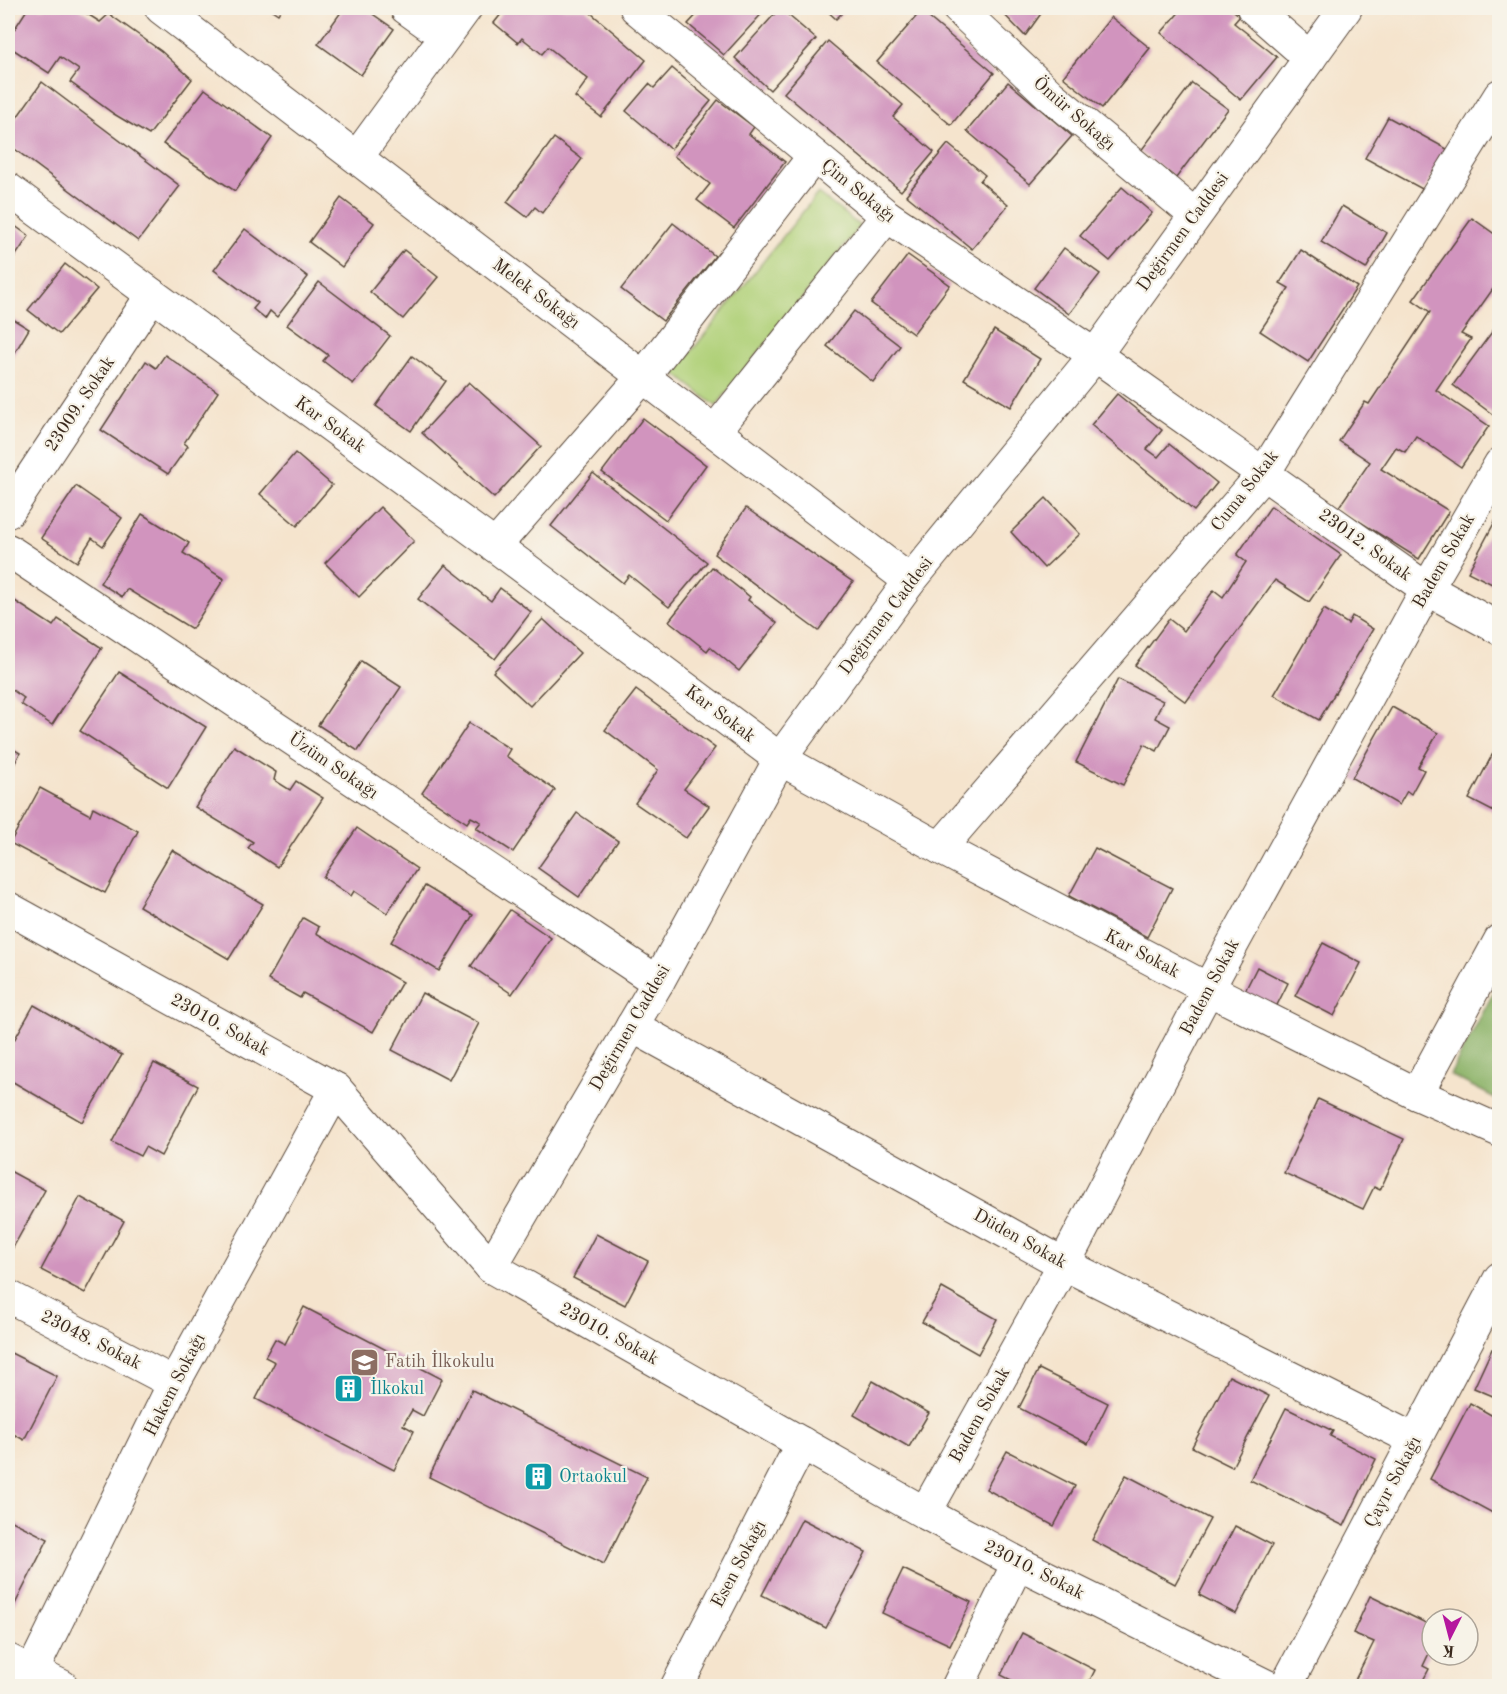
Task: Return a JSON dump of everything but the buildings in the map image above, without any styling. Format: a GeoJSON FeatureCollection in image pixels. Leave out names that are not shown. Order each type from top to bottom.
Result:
{"type":"FeatureCollection","features":[{"type":"Feature","properties":{"kind":"street","name":"Melek Sokağı"},"geometry":{"type":"LineString","coordinates":[[161,8],[910,581]]}},
{"type":"Feature","properties":{"kind":"street"},"geometry":{"type":"LineString","coordinates":[[406,8],[445,36]]}},
{"type":"Feature","properties":{"kind":"street"},"geometry":{"type":"LineString","coordinates":[[357,157],[466,8]]}},
{"type":"Feature","properties":{"kind":"street","name":"Çim Sokağı"},"geometry":{"type":"LineString","coordinates":[[636,8],[887,216],[1095,355],[1264,473]]}},
{"type":"Feature","properties":{"kind":"street","name":"Ömür Sokağı"},"geometry":{"type":"LineString","coordinates":[[958,8],[1050,95],[1195,215]]}},
{"type":"Feature","properties":{"kind":"street"},"geometry":{"type":"LineString","coordinates":[[1253,8],[1310,58]]}},
{"type":"Feature","properties":{"kind":"street","name":"Değirmen Caddesi"},"geometry":{"type":"LineString","coordinates":[[491,1268],[658,982],[780,759],[910,581],[1095,355],[1346,8]]}},
{"type":"Feature","properties":{"kind":"street","name":"Cuma Sokak"},"geometry":{"type":"LineString","coordinates":[[940,848],[1264,473],[1500,95]]}},
{"type":"Feature","properties":{"kind":"street"},"geometry":{"type":"LineString","coordinates":[[495,546],[643,376],[814,156]]}},
{"type":"Feature","properties":{"kind":"street","name":"Kar Sokak"},"geometry":{"type":"LineString","coordinates":[[8,189],[495,546],[780,759],[940,848],[1208,989],[1417,1094],[1500,1131]]}},
{"type":"Feature","properties":{"kind":"street"},"geometry":{"type":"LineString","coordinates":[[715,431],[887,216]]}},
{"type":"Feature","properties":{"kind":"street","name":"23009. Sokak"},"geometry":{"type":"LineString","coordinates":[[8,512],[152,295]]}},
{"type":"Feature","properties":{"kind":"street","name":"Badem Sokak"},"geometry":{"type":"LineString","coordinates":[[925,1512],[1064,1264],[1208,989],[1427,589],[1500,464]]}},
{"type":"Feature","properties":{"kind":"street","name":"23012. Sokak"},"geometry":{"type":"LineString","coordinates":[[1264,473],[1427,589],[1500,629]]}},
{"type":"Feature","properties":{"kind":"street","name":"Üzüm Sokağı"},"geometry":{"type":"LineString","coordinates":[[8,550],[658,982]]}},
{"type":"Feature","properties":{"kind":"street","name":"23010. Sokak"},"geometry":{"type":"LineString","coordinates":[[8,908],[336,1089],[491,1268],[1018,1563],[1267,1686]]}},
{"type":"Feature","properties":{"kind":"street"},"geometry":{"type":"LineString","coordinates":[[1417,1094],[1500,940]]}},
{"type":"Feature","properties":{"kind":"street","name":"Düden Sokak"},"geometry":{"type":"LineString","coordinates":[[632,1026],[1064,1264],[1415,1440]]}},
{"type":"Feature","properties":{"kind":"street","name":"Hakem Sokağı"},"geometry":{"type":"LineString","coordinates":[[22,1673],[174,1383],[336,1089]]}},
{"type":"Feature","properties":{"kind":"street","name":"Çayır Sokağı"},"geometry":{"type":"LineString","coordinates":[[1286,1686],[1500,1278]]}},
{"type":"Feature","properties":{"kind":"street","name":"23048. Sokak"},"geometry":{"type":"LineString","coordinates":[[8,1296],[174,1383]]}},
{"type":"Feature","properties":{"kind":"street","name":"Esen Sokağı"},"geometry":{"type":"LineString","coordinates":[[677,1686],[802,1443]]}},
{"type":"Feature","properties":{"kind":"street"},"geometry":{"type":"LineString","coordinates":[[958,1686],[1018,1563]]}},
{"type":"Feature","properties":{"kind":"street"},"geometry":{"type":"LineString","coordinates":[[22,1673],[62,1686]]}},
{"type":"Feature","properties":{"kind":"green space"},"geometry":{"type":"Polygon","coordinates":[[[818,193],[860,226],[716,406],[674,373],[818,193]]]}},
{"type":"Feature","properties":{"kind":"green space"},"geometry":{"type":"Polygon","coordinates":[[[1499,982],[1500,1100],[1450,1075],[1499,982]]]}},
{"type":"Feature","properties":{"kind":"place","name":"Fatih İlkokulu"},"geometry":{"type":"Point","coordinates":[364,1362]}},
{"type":"Feature","properties":{"kind":"place","name":"İlkokul"},"geometry":{"type":"Point","coordinates":[349,1389]}},
{"type":"Feature","properties":{"kind":"place","name":"Ortaokul"},"geometry":{"type":"Point","coordinates":[538,1477]}}]}
